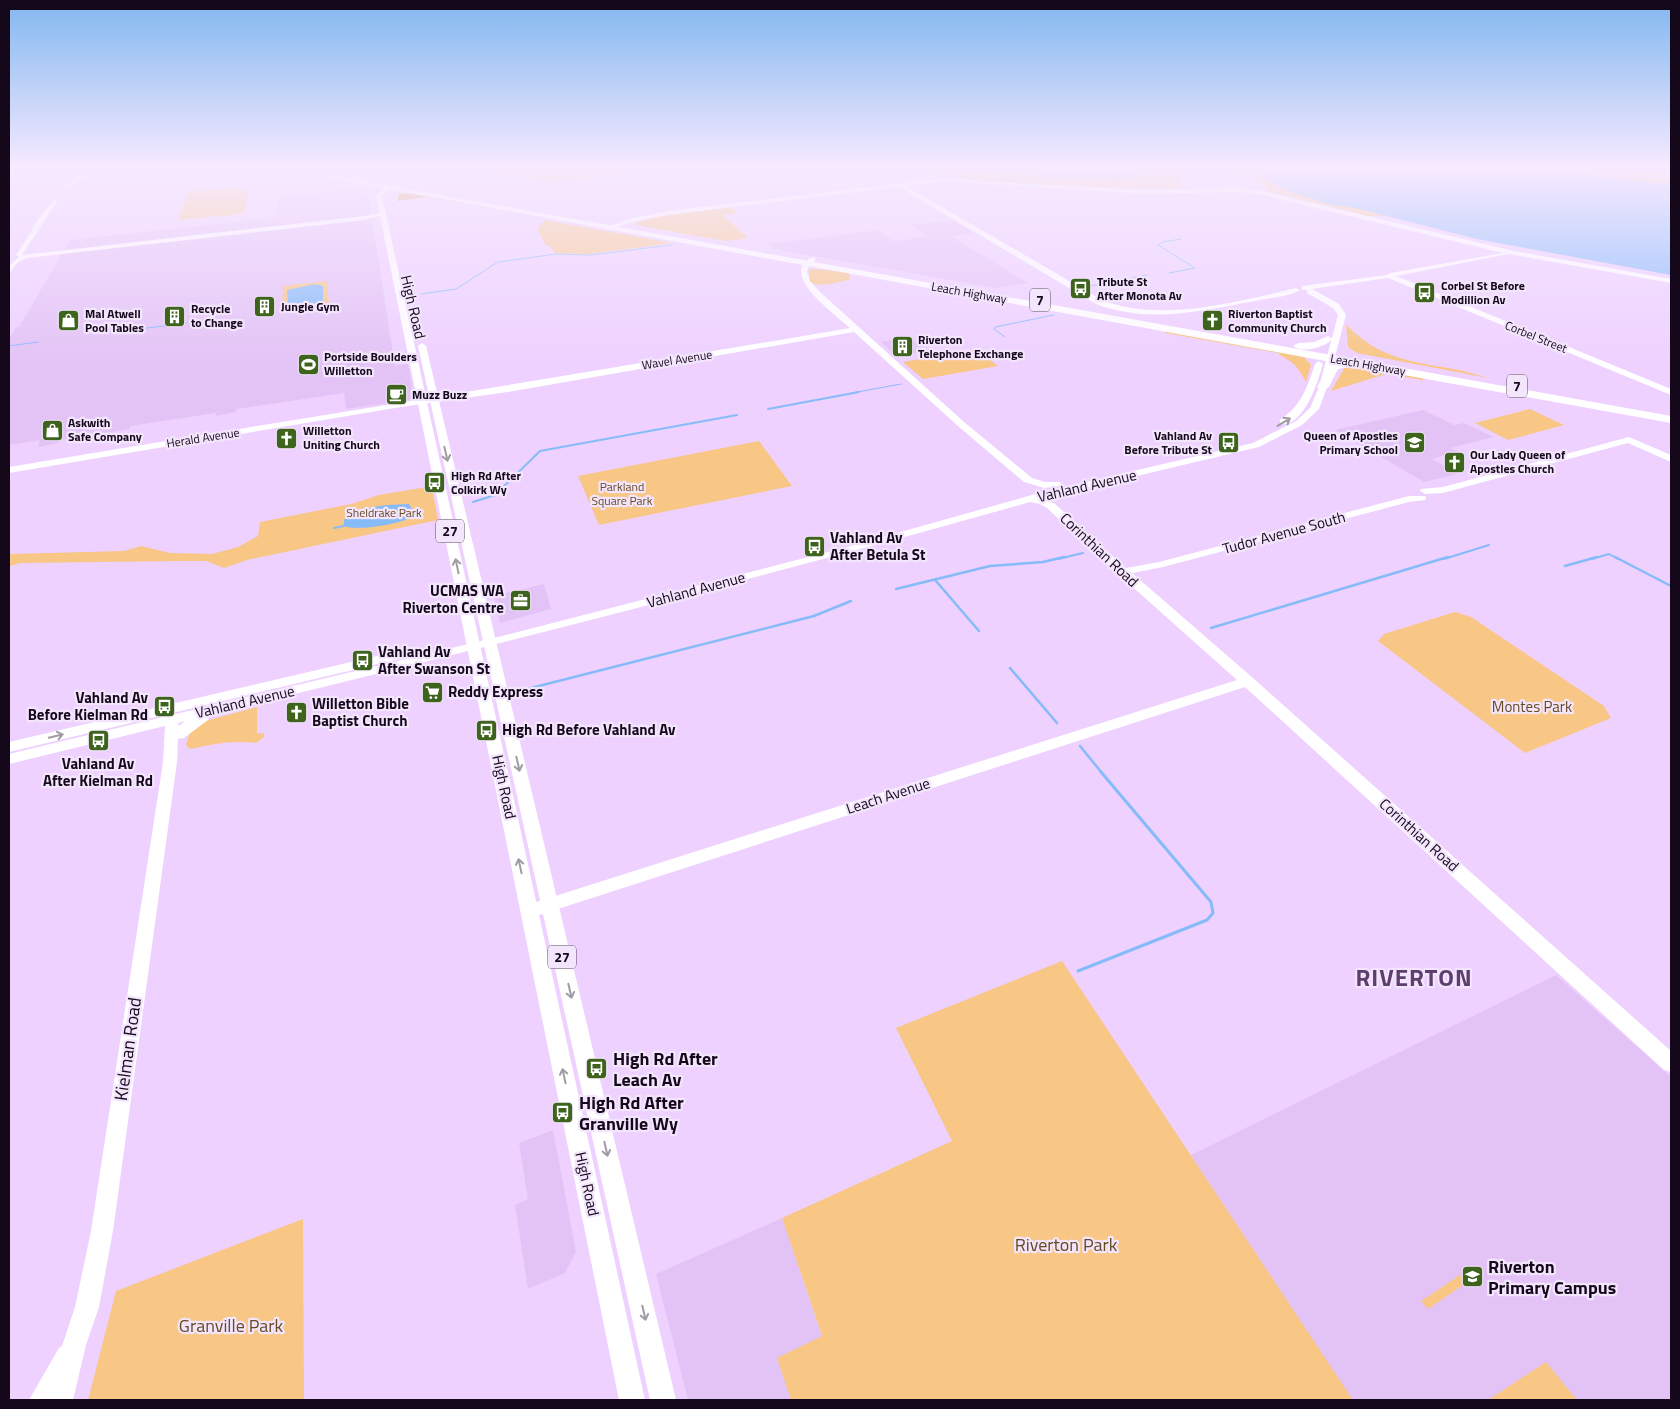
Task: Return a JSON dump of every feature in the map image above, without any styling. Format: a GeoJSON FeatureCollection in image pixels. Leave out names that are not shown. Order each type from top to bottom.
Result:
{"type":"FeatureCollection","features":[{"type":"Feature","properties":{"kind":"highway","name":"Leach Highway"},"geometry":{"type":"LineString","coordinates":[[643,232],[805,264],[1300,350]]}},
{"type":"Feature","properties":{"kind":"highway","name":"Leach Highway"},"geometry":{"type":"LineString","coordinates":[[669,232],[821,268],[846,270],[1300,350],[1325,357],[1361,361],[1671,414]]}},
{"type":"Feature","properties":{"kind":"highway"},"geometry":{"type":"LineString","coordinates":[[1300,350],[1332,340],[1361,361]]}},
{"type":"Feature","properties":{"kind":"highway"},"geometry":{"type":"LineString","coordinates":[[1300,350],[1325,357]]}},
{"type":"Feature","properties":{"kind":"highway","name":"Leach Highway"},"geometry":{"type":"LineString","coordinates":[[1361,361],[1671,420]]}},
{"type":"Feature","properties":{"kind":"highway"},"geometry":{"type":"LineString","coordinates":[[1323,388],[1334,366],[1361,361]]}},
{"type":"Feature","properties":{"kind":"main road","name":"High Road"},"geometry":{"type":"LineString","coordinates":[[388,232],[428,401],[489,639],[632,1400]]}},
{"type":"Feature","properties":{"kind":"main road","name":"High Road"},"geometry":{"type":"LineString","coordinates":[[391,232],[400,253]]}},
{"type":"Feature","properties":{"kind":"main road","name":"High Road"},"geometry":{"type":"LineString","coordinates":[[420,341],[428,401],[474,642],[663,1400]]}},
{"type":"Feature","properties":{"kind":"main road","name":"Corinthian Road"},"geometry":{"type":"LineString","coordinates":[[970,431],[1031,482],[1044,485],[1044,494]]}},
{"type":"Feature","properties":{"kind":"street"},"geometry":{"type":"LineString","coordinates":[[9,270],[22,256],[35,232]]}},
{"type":"Feature","properties":{"kind":"street"},"geometry":{"type":"LineString","coordinates":[[22,256],[243,232]]}},
{"type":"Feature","properties":{"kind":"street"},"geometry":{"type":"LineString","coordinates":[[978,232],[1102,304],[1153,314],[1175,313],[1282,293],[1304,291],[1514,252]]}},
{"type":"Feature","properties":{"kind":"street"},"geometry":{"type":"LineString","coordinates":[[1420,232],[1514,252],[1671,281]]}},
{"type":"Feature","properties":{"kind":"street","name":"Corinthian Road"},"geometry":{"type":"LineString","coordinates":[[805,264],[800,278],[808,288],[1044,494],[1127,573]]}},
{"type":"Feature","properties":{"kind":"street","name":"Corbel Street"},"geometry":{"type":"LineString","coordinates":[[1386,276],[1671,392]]}},
{"type":"Feature","properties":{"kind":"street"},"geometry":{"type":"LineString","coordinates":[[1304,291],[1336,306],[1341,311],[1341,322],[1325,357]]}},
{"type":"Feature","properties":{"kind":"street","name":"Wavel Avenue"},"geometry":{"type":"LineString","coordinates":[[428,401],[857,331]]}},
{"type":"Feature","properties":{"kind":"street","name":"Vahland Avenue"},"geometry":{"type":"LineString","coordinates":[[9,747],[207,700],[489,639],[1044,494],[1266,442],[1310,415],[1320,398],[1323,388],[1325,357]]}},
{"type":"Feature","properties":{"kind":"street","name":"Vahland Avenue"},"geometry":{"type":"LineString","coordinates":[[1044,494],[1087,478],[1245,441],[1266,432],[1296,414],[1313,388],[1325,357]]}},
{"type":"Feature","properties":{"kind":"street","name":"Herald Avenue"},"geometry":{"type":"LineString","coordinates":[[9,470],[428,401]]}},
{"type":"Feature","properties":{"kind":"street","name":"Tudor Avenue South"},"geometry":{"type":"LineString","coordinates":[[1127,573],[1157,568],[1158,565],[1630,440],[1671,459]]}},
{"type":"Feature","properties":{"kind":"street"},"geometry":{"type":"LineString","coordinates":[[1087,478],[1102,477],[1143,468],[1144,470],[1140,473]]}},
{"type":"Feature","properties":{"kind":"street"},"geometry":{"type":"LineString","coordinates":[[1018,495],[1030,493],[1044,494]]}},
{"type":"Feature","properties":{"kind":"street"},"geometry":{"type":"LineString","coordinates":[[1018,495],[1044,494]]}},
{"type":"Feature","properties":{"kind":"street","name":"Corinthian Road"},"geometry":{"type":"LineString","coordinates":[[1044,494],[1043,501],[1164,603],[1165,608],[1671,1063]]}},
{"type":"Feature","properties":{"kind":"street","name":"Vahland Avenue"},"geometry":{"type":"LineString","coordinates":[[894,533],[1018,495]]}},
{"type":"Feature","properties":{"kind":"street","name":"Vahland Avenue"},"geometry":{"type":"LineString","coordinates":[[174,728],[224,707],[474,642]]}},
{"type":"Feature","properties":{"kind":"street","name":"Leach Avenue"},"geometry":{"type":"LineString","coordinates":[[539,904],[1245,679]]}},
{"type":"Feature","properties":{"kind":"street"},"geometry":{"type":"LineString","coordinates":[[9,759],[174,728],[207,700]]}},
{"type":"Feature","properties":{"kind":"street"},"geometry":{"type":"LineString","coordinates":[[131,718],[144,719],[166,715],[174,728]]}},
{"type":"Feature","properties":{"kind":"street","name":"Kielman Road"},"geometry":{"type":"LineString","coordinates":[[61,1400],[74,1345],[87,1307],[102,1230],[174,728]]}},
{"type":"Feature","properties":{"kind":"street","name":"Kielman Road"},"geometry":{"type":"LineString","coordinates":[[41,1400],[74,1345]]}},
{"type":"Feature","properties":{"kind":"shaded area"},"geometry":{"type":"Polygon","coordinates":[[[146,232],[374,232],[395,366],[408,364],[414,397],[409,400],[346,409],[344,393],[237,409],[236,412],[216,416],[216,413],[130,426],[129,429],[60,440],[58,443],[38,447],[40,440],[9,445],[9,339],[16,327],[19,327],[70,240],[146,232]]]}},
{"type":"Feature","properties":{"kind":"shaded area"},"geometry":{"type":"Polygon","coordinates":[[[863,232],[880,232],[894,241],[938,235],[928,236],[921,232],[973,232],[975,233],[953,236],[948,234],[1028,283],[996,288],[774,249],[768,244],[863,232]]]}},
{"type":"Feature","properties":{"kind":"shaded area"},"geometry":{"type":"Polygon","coordinates":[[[910,337],[927,351],[897,357],[881,342],[910,337]]]}},
{"type":"Feature","properties":{"kind":"shaded area","name":"Queen of Apostles Primary School"},"geometry":{"type":"Polygon","coordinates":[[[1423,410],[1454,425],[1464,423],[1493,437],[1451,448],[1458,452],[1432,459],[1458,474],[1424,482],[1335,430],[1423,410]]]}},
{"type":"Feature","properties":{"kind":"shaded area"},"geometry":{"type":"Polygon","coordinates":[[[544,584],[551,609],[500,623],[494,596],[544,584]]]}},
{"type":"Feature","properties":{"kind":"shaded area","name":"Riverton Primary Campus"},"geometry":{"type":"Polygon","coordinates":[[[1556,975],[1671,1077],[1671,1400],[1353,1400],[1191,1155],[1556,975]]]}},
{"type":"Feature","properties":{"kind":"shaded area"},"geometry":{"type":"Polygon","coordinates":[[[553,1130],[576,1252],[565,1273],[528,1289],[515,1205],[528,1199],[519,1143],[553,1130]]]}},
{"type":"Feature","properties":{"kind":"shaded area"},"geometry":{"type":"Polygon","coordinates":[[[782,1218],[822,1337],[778,1358],[791,1400],[688,1400],[656,1274],[782,1218]]]}},
{"type":"Feature","properties":{"kind":"green space"},"geometry":{"type":"Polygon","coordinates":[[[539,232],[610,232],[672,243],[588,254],[555,253],[551,247],[546,245],[539,232]]]}},
{"type":"Feature","properties":{"kind":"green space"},"geometry":{"type":"Polygon","coordinates":[[[674,232],[741,232],[748,238],[725,241],[674,232]]]}},
{"type":"Feature","properties":{"kind":"green space"},"geometry":{"type":"Polygon","coordinates":[[[809,270],[847,272],[850,276],[849,280],[829,284],[814,284],[810,282],[809,270]]]}},
{"type":"Feature","properties":{"kind":"green space"},"geometry":{"type":"Polygon","coordinates":[[[327,281],[329,305],[282,312],[283,286],[327,281]]]}},
{"type":"Feature","properties":{"kind":"green space"},"geometry":{"type":"Polygon","coordinates":[[[1346,324],[1362,339],[1396,357],[1469,372],[1488,378],[1357,353],[1348,347],[1346,324]]]}},
{"type":"Feature","properties":{"kind":"green space"},"geometry":{"type":"Polygon","coordinates":[[[1167,329],[1301,354],[1311,365],[1306,382],[1294,364],[1278,353],[1165,333],[1167,329]]]}},
{"type":"Feature","properties":{"kind":"green space"},"geometry":{"type":"Polygon","coordinates":[[[976,349],[998,366],[923,379],[903,362],[976,349]]]}},
{"type":"Feature","properties":{"kind":"green space"},"geometry":{"type":"Polygon","coordinates":[[[1353,365],[1423,377],[1423,380],[1386,374],[1331,391],[1345,367],[1353,365]]]}},
{"type":"Feature","properties":{"kind":"green space"},"geometry":{"type":"Polygon","coordinates":[[[1530,409],[1564,425],[1508,440],[1475,423],[1530,409]]]}},
{"type":"Feature","properties":{"kind":"green space","name":"Parkland Square Park"},"geometry":{"type":"Polygon","coordinates":[[[759,441],[792,486],[599,525],[578,476],[759,441]]]}},
{"type":"Feature","properties":{"kind":"green space","name":"Sheldrake Park"},"geometry":{"type":"Polygon","coordinates":[[[427,487],[433,493],[438,520],[247,560],[224,568],[206,561],[21,563],[9,566],[9,554],[124,551],[141,546],[170,553],[212,554],[238,547],[258,536],[260,522],[351,504],[379,495],[427,487]]]}},
{"type":"Feature","properties":{"kind":"green space","name":"Montes Park"},"geometry":{"type":"Polygon","coordinates":[[[1455,612],[1471,617],[1604,706],[1611,718],[1525,753],[1378,641],[1384,634],[1455,612]]]}},
{"type":"Feature","properties":{"kind":"green space"},"geometry":{"type":"Polygon","coordinates":[[[257,707],[257,734],[264,733],[264,737],[256,743],[231,742],[190,749],[186,745],[190,731],[205,721],[257,707]]]}},
{"type":"Feature","properties":{"kind":"green space","name":"Riverton Park"},"geometry":{"type":"Polygon","coordinates":[[[1062,961],[1353,1400],[791,1400],[777,1358],[822,1336],[782,1218],[952,1141],[896,1028],[1062,961]]]}},
{"type":"Feature","properties":{"kind":"green space","name":"Granville Park"},"geometry":{"type":"Polygon","coordinates":[[[303,1219],[304,1400],[88,1400],[116,1291],[303,1219]]]}},
{"type":"Feature","properties":{"kind":"green space"},"geometry":{"type":"Polygon","coordinates":[[[1466,1271],[1472,1279],[1428,1309],[1421,1301],[1466,1271]]]}},
{"type":"Feature","properties":{"kind":"green space"},"geometry":{"type":"Polygon","coordinates":[[[1546,1362],[1577,1400],[1488,1400],[1546,1362]]]}},
{"type":"Feature","properties":{"kind":"water"},"geometry":{"type":"Polygon","coordinates":[[[1448,232],[1671,232],[1671,275],[1477,239],[1448,232]]]}},
{"type":"Feature","properties":{"kind":"water"},"geometry":{"type":"Polygon","coordinates":[[[315,284],[323,286],[323,301],[306,307],[292,307],[288,305],[287,290],[315,284]]]}},
{"type":"Feature","properties":{"kind":"water"},"geometry":{"type":"Polygon","coordinates":[[[409,504],[413,511],[405,520],[374,527],[357,528],[344,526],[344,520],[358,511],[375,507],[409,504]]]}},
{"type":"Feature","properties":{"kind":"waterway"},"geometry":{"type":"LineString","coordinates":[[1169,273],[1195,268],[1158,245],[1163,242],[1181,239]]}},
{"type":"Feature","properties":{"kind":"waterway"},"geometry":{"type":"LineString","coordinates":[[421,294],[456,289],[498,262],[556,254],[590,255],[671,245]]}},
{"type":"Feature","properties":{"kind":"waterway"},"geometry":{"type":"LineString","coordinates":[[1085,287],[1147,275]]}},
{"type":"Feature","properties":{"kind":"waterway"},"geometry":{"type":"LineString","coordinates":[[1005,337],[994,329],[995,327],[1054,315]]}},
{"type":"Feature","properties":{"kind":"waterway"},"geometry":{"type":"LineString","coordinates":[[116,332],[187,323]]}},
{"type":"Feature","properties":{"kind":"waterway"},"geometry":{"type":"LineString","coordinates":[[9,346],[38,342]]}},
{"type":"Feature","properties":{"kind":"waterway"},"geometry":{"type":"LineString","coordinates":[[852,393],[901,384]]}},
{"type":"Feature","properties":{"kind":"waterway"},"geometry":{"type":"LineString","coordinates":[[768,409],[859,392]]}},
{"type":"Feature","properties":{"kind":"waterway"},"geometry":{"type":"LineString","coordinates":[[473,502],[495,495],[540,451],[737,415]]}},
{"type":"Feature","properties":{"kind":"waterway"},"geometry":{"type":"LineString","coordinates":[[334,528],[344,526]]}},
{"type":"Feature","properties":{"kind":"waterway"},"geometry":{"type":"LineString","coordinates":[[1444,559],[1489,545]]}},
{"type":"Feature","properties":{"kind":"waterway"},"geometry":{"type":"LineString","coordinates":[[1058,559],[1083,553]]}},
{"type":"Feature","properties":{"kind":"waterway"},"geometry":{"type":"LineString","coordinates":[[1592,559],[1609,554],[1618,559]]}},
{"type":"Feature","properties":{"kind":"waterway"},"geometry":{"type":"LineString","coordinates":[[896,589],[990,566],[1043,562],[1064,557]]}},
{"type":"Feature","properties":{"kind":"waterway"},"geometry":{"type":"LineString","coordinates":[[1211,628],[1448,557]]}},
{"type":"Feature","properties":{"kind":"waterway"},"geometry":{"type":"LineString","coordinates":[[1565,566],[1597,557]]}},
{"type":"Feature","properties":{"kind":"waterway"},"geometry":{"type":"LineString","coordinates":[[1615,557],[1671,586]]}},
{"type":"Feature","properties":{"kind":"waterway"},"geometry":{"type":"LineString","coordinates":[[936,581],[979,631]]}},
{"type":"Feature","properties":{"kind":"waterway"},"geometry":{"type":"LineString","coordinates":[[523,690],[814,616],[851,601]]}},
{"type":"Feature","properties":{"kind":"waterway"},"geometry":{"type":"LineString","coordinates":[[1010,668],[1057,723]]}},
{"type":"Feature","properties":{"kind":"waterway"},"geometry":{"type":"LineString","coordinates":[[1080,746],[1102,773]]}},
{"type":"Feature","properties":{"kind":"waterway"},"geometry":{"type":"LineString","coordinates":[[1078,971],[1207,920],[1213,913],[1211,902],[1101,772]]}},
{"type":"Feature","properties":{"kind":"place","name":"Tribute St After Monota Av"},"geometry":{"type":"Point","coordinates":[1081,289]}},
{"type":"Feature","properties":{"kind":"place","name":"Corbel St Before Modillion Av"},"geometry":{"type":"Point","coordinates":[1425,293]}},
{"type":"Feature","properties":{"kind":"place","name":"Jungle Gym"},"geometry":{"type":"Point","coordinates":[265,307]}},
{"type":"Feature","properties":{"kind":"place","name":"Recycle to Change"},"geometry":{"type":"Point","coordinates":[175,316]}},
{"type":"Feature","properties":{"kind":"place","name":"Mal Atwell Pool Tables"},"geometry":{"type":"Point","coordinates":[69,321]}},
{"type":"Feature","properties":{"kind":"place","name":"Riverton Baptist Community Church"},"geometry":{"type":"Point","coordinates":[1212,321]}},
{"type":"Feature","properties":{"kind":"place","name":"Riverton Telephone Exchange"},"geometry":{"type":"Point","coordinates":[902,347]}},
{"type":"Feature","properties":{"kind":"place","name":"Portside Boulders Willetton"},"geometry":{"type":"Point","coordinates":[308,364]}},
{"type":"Feature","properties":{"kind":"place","name":"Muzz Buzz"},"geometry":{"type":"Point","coordinates":[396,395]}},
{"type":"Feature","properties":{"kind":"place","name":"Askwith Safe Company"},"geometry":{"type":"Point","coordinates":[52,430]}},
{"type":"Feature","properties":{"kind":"place","name":"Willetton Uniting Church"},"geometry":{"type":"Point","coordinates":[287,438]}},
{"type":"Feature","properties":{"kind":"place","name":"Vahland Av Before Tribute St"},"geometry":{"type":"Point","coordinates":[1228,443]}},
{"type":"Feature","properties":{"kind":"place","name":"Queen of Apostles Primary School"},"geometry":{"type":"Point","coordinates":[1414,443]}},
{"type":"Feature","properties":{"kind":"place","name":"Our Lady Queen of Apostles Church"},"geometry":{"type":"Point","coordinates":[1454,462]}},
{"type":"Feature","properties":{"kind":"place","name":"High Rd After Colkirk Wy"},"geometry":{"type":"Point","coordinates":[435,483]}},
{"type":"Feature","properties":{"kind":"place","name":"Vahland Av After Betula St"},"geometry":{"type":"Point","coordinates":[814,547]}},
{"type":"Feature","properties":{"kind":"place","name":"UCMAS WA Riverton Centre"},"geometry":{"type":"Point","coordinates":[520,600]}},
{"type":"Feature","properties":{"kind":"place","name":"Vahland Av After Swanson St"},"geometry":{"type":"Point","coordinates":[362,661]}},
{"type":"Feature","properties":{"kind":"place","name":"Reddy Express"},"geometry":{"type":"Point","coordinates":[432,692]}},
{"type":"Feature","properties":{"kind":"place","name":"Vahland Av Before Kielman Rd"},"geometry":{"type":"Point","coordinates":[164,707]}},
{"type":"Feature","properties":{"kind":"place","name":"Willetton Bible Baptist Church"},"geometry":{"type":"Point","coordinates":[296,713]}},
{"type":"Feature","properties":{"kind":"place","name":"High Rd Before Vahland Av"},"geometry":{"type":"Point","coordinates":[486,730]}},
{"type":"Feature","properties":{"kind":"place","name":"Vahland Av After Kielman Rd"},"geometry":{"type":"Point","coordinates":[98,741]}},
{"type":"Feature","properties":{"kind":"place","name":"High Rd After Leach Av"},"geometry":{"type":"Point","coordinates":[597,1069]}},
{"type":"Feature","properties":{"kind":"place","name":"High Rd After Granville Wy"},"geometry":{"type":"Point","coordinates":[563,1113]}},
{"type":"Feature","properties":{"kind":"place","name":"Riverton Primary Campus"},"geometry":{"type":"Point","coordinates":[1472,1277]}},
{"type":"Feature","properties":{"kind":"district","name":"RIVERTON"},"geometry":{"type":"Point","coordinates":[1414,978]}}]}
